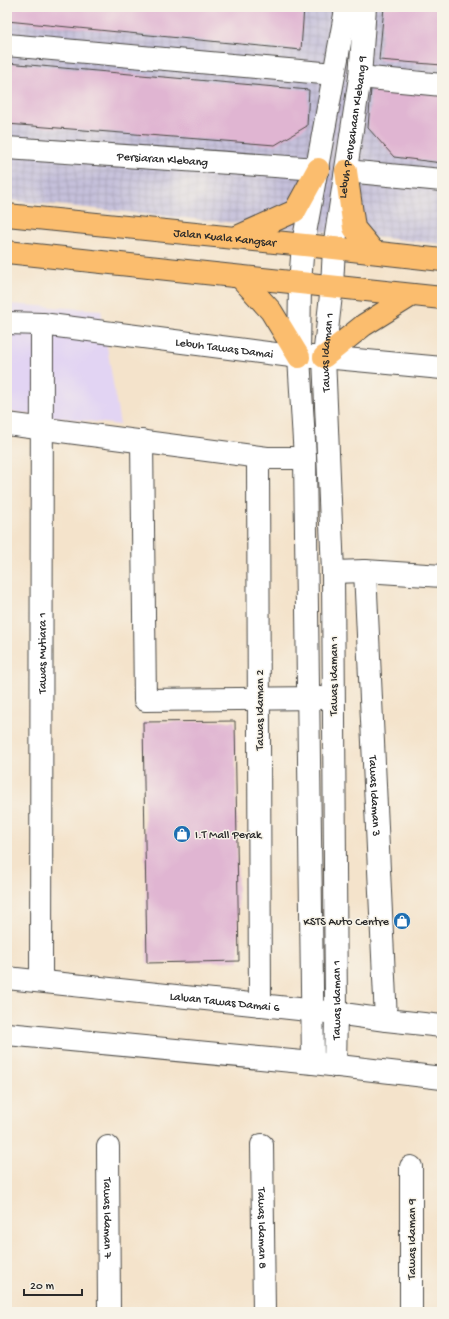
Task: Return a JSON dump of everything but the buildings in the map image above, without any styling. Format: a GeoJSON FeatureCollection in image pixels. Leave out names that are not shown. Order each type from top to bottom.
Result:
{"type":"FeatureCollection","features":[{"type":"Feature","properties":{"kind":"highway"},"geometry":{"type":"LineString","coordinates":[[236,238],[295,211],[318,169]]}},
{"type":"Feature","properties":{"kind":"highway"},"geometry":{"type":"LineString","coordinates":[[346,171],[354,228],[374,252]]}},
{"type":"Feature","properties":{"kind":"highway","name":"Jalan Kuala Kangsar"},"geometry":{"type":"LineString","coordinates":[[7,215],[303,244],[442,260]]}},
{"type":"Feature","properties":{"kind":"highway"},"geometry":{"type":"LineString","coordinates":[[7,252],[442,298]]}},
{"type":"Feature","properties":{"kind":"highway"},"geometry":{"type":"LineString","coordinates":[[240,276],[271,311],[299,357]]}},
{"type":"Feature","properties":{"kind":"highway"},"geometry":{"type":"LineString","coordinates":[[324,357],[364,324],[412,295]]}},
{"type":"Feature","properties":{"kind":"street","name":"Lebuh Perusahaan Klebang 9"},"geometry":{"type":"LineString","coordinates":[[300,283],[303,244],[347,7]]}},
{"type":"Feature","properties":{"kind":"street","name":"Lebuh Perusahaan Klebang 9"},"geometry":{"type":"LineString","coordinates":[[332,286],[334,248],[360,76],[365,7]]}},
{"type":"Feature","properties":{"kind":"street"},"geometry":{"type":"LineString","coordinates":[[7,45],[334,74]]}},
{"type":"Feature","properties":{"kind":"street"},"geometry":{"type":"LineString","coordinates":[[360,76],[442,85]]}},
{"type":"Feature","properties":{"kind":"street","name":"Persiaran Klebang"},"geometry":{"type":"LineString","coordinates":[[7,148],[318,169]]}},
{"type":"Feature","properties":{"kind":"street"},"geometry":{"type":"LineString","coordinates":[[346,171],[442,180]]}},
{"type":"Feature","properties":{"kind":"street","name":"Tawas Idaman 1"},"geometry":{"type":"LineString","coordinates":[[300,283],[299,357],[305,458],[313,1063]]}},
{"type":"Feature","properties":{"kind":"street","name":"Tawas Idaman 1"},"geometry":{"type":"LineString","coordinates":[[332,286],[324,357],[333,572],[336,1013],[335,1066]]}},
{"type":"Feature","properties":{"kind":"street","name":"Lebuh Tawas Damai"},"geometry":{"type":"LineString","coordinates":[[7,323],[42,324],[299,357],[324,357],[442,368]]}},
{"type":"Feature","properties":{"kind":"street","name":"Tawas Mutiara 1"},"geometry":{"type":"LineString","coordinates":[[41,981],[42,324]]}},
{"type":"Feature","properties":{"kind":"street"},"geometry":{"type":"LineString","coordinates":[[7,424],[267,458],[305,458]]}},
{"type":"Feature","properties":{"kind":"street"},"geometry":{"type":"LineString","coordinates":[[142,441],[145,700],[334,699]]}},
{"type":"Feature","properties":{"kind":"street","name":"Tawas Idaman 2"},"geometry":{"type":"LineString","coordinates":[[260,1005],[258,463],[267,458]]}},
{"type":"Feature","properties":{"kind":"street"},"geometry":{"type":"LineString","coordinates":[[333,572],[365,571],[442,576]]}},
{"type":"Feature","properties":{"kind":"street","name":"Tawas Idaman 3"},"geometry":{"type":"LineString","coordinates":[[365,571],[386,1020]]}},
{"type":"Feature","properties":{"kind":"street","name":"Laluan Tawas Damai 6"},"geometry":{"type":"LineString","coordinates":[[7,978],[313,1010],[442,1026]]}},
{"type":"Feature","properties":{"kind":"street"},"geometry":{"type":"LineString","coordinates":[[7,1034],[313,1063],[442,1078]]}},
{"type":"Feature","properties":{"kind":"street","name":"Tawas Idaman 8"},"geometry":{"type":"LineString","coordinates":[[262,1145],[264,1312]]}},
{"type":"Feature","properties":{"kind":"street","name":"Tawas Idaman 7"},"geometry":{"type":"LineString","coordinates":[[108,1147],[109,1312]]}},
{"type":"Feature","properties":{"kind":"street","name":"Tawas Idaman 9"},"geometry":{"type":"LineString","coordinates":[[411,1166],[411,1312]]}},
{"type":"Feature","properties":{"kind":"shaded area"},"geometry":{"type":"Polygon","coordinates":[[[7,7],[442,7],[442,244],[7,200],[7,7]]]}},
{"type":"Feature","properties":{"kind":"shaded area"},"geometry":{"type":"Polygon","coordinates":[[[7,304],[101,310],[120,425],[7,411],[7,304]]]}},
{"type":"Feature","properties":{"kind":"place","name":"I.T Mall Perak"},"geometry":{"type":"Point","coordinates":[182,834]}},
{"type":"Feature","properties":{"kind":"place","name":"KSTS Auto Centre"},"geometry":{"type":"Point","coordinates":[402,921]}}]}
